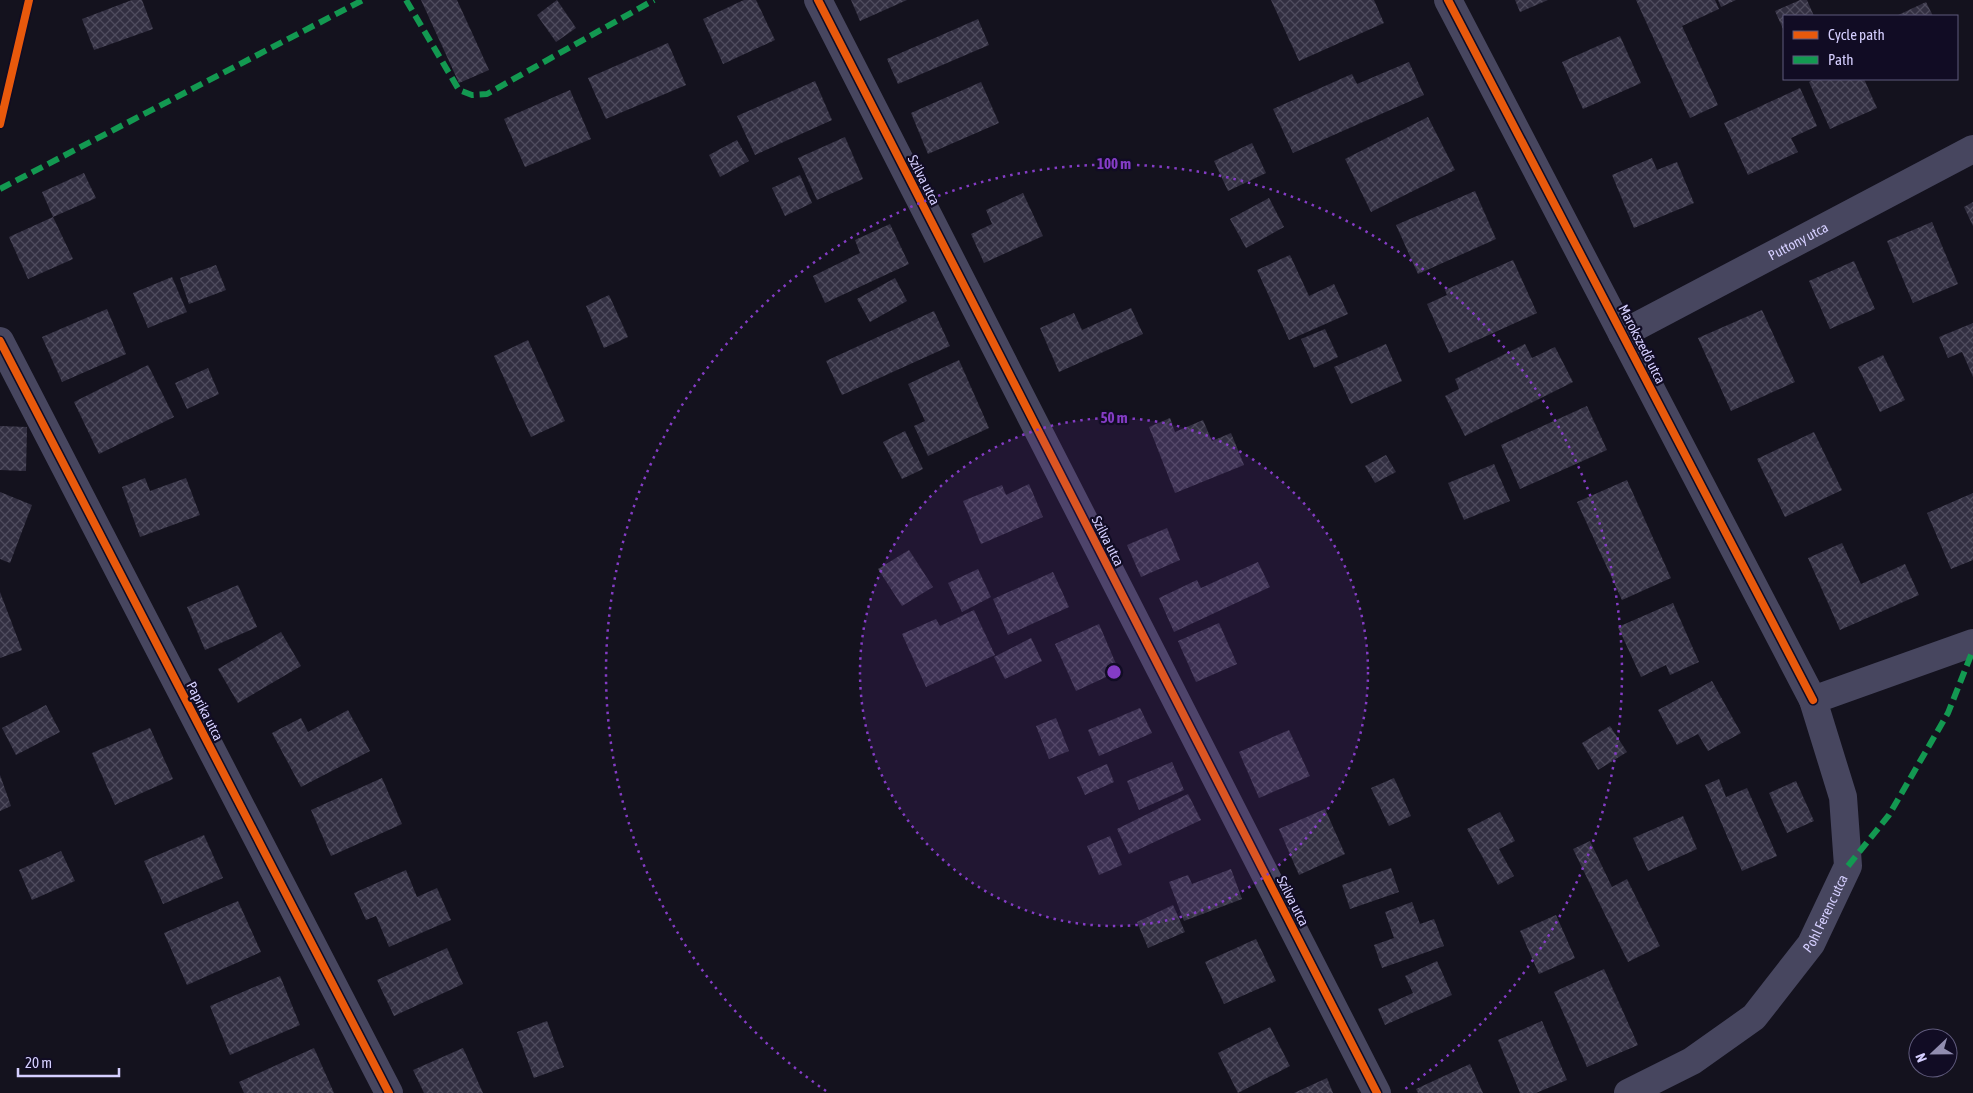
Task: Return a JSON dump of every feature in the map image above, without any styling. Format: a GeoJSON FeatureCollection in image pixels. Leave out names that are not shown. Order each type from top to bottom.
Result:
{"type":"FeatureCollection","features":[{"type":"Feature","properties":{"kind":"street","name":"Szilva utca"},"geometry":{"type":"LineString","coordinates":[[818,0],[1377,1093]]}},
{"type":"Feature","properties":{"kind":"street","name":"Marokszedő utca"},"geometry":{"type":"LineString","coordinates":[[1448,0],[1813,700]]}},
{"type":"Feature","properties":{"kind":"street","name":"Puttony utca"},"geometry":{"type":"LineString","coordinates":[[1622,334],[1973,149]]}},
{"type":"Feature","properties":{"kind":"street","name":"Paprika utca"},"geometry":{"type":"LineString","coordinates":[[0,341],[389,1093]]}},
{"type":"Feature","properties":{"kind":"street"},"geometry":{"type":"LineString","coordinates":[[1813,700],[1973,643]]}},
{"type":"Feature","properties":{"kind":"street","name":"Pohl Ferenc utca"},"geometry":{"type":"LineString","coordinates":[[1628,1093],[1692,1061],[1754,1018],[1811,944],[1848,866],[1843,797],[1813,700]]}},
{"type":"Feature","properties":{"kind":"building"},"geometry":{"type":"Polygon","coordinates":[[[132,0],[142,0],[153,29],[94,50],[82,19],[132,0]]]}},
{"type":"Feature","properties":{"kind":"building"},"geometry":{"type":"Polygon","coordinates":[[[421,0],[457,0],[489,70],[459,83],[421,0]]]}},
{"type":"Feature","properties":{"kind":"building"},"geometry":{"type":"Polygon","coordinates":[[[557,0],[576,28],[556,42],[537,15],[557,0]]]}},
{"type":"Feature","properties":{"kind":"building"},"geometry":{"type":"Polygon","coordinates":[[[744,0],[756,0],[775,40],[723,64],[703,19],[744,0]]]}},
{"type":"Feature","properties":{"kind":"building"},"geometry":{"type":"Polygon","coordinates":[[[851,0],[907,0],[860,21],[851,0]]]}},
{"type":"Feature","properties":{"kind":"building"},"geometry":{"type":"Polygon","coordinates":[[[1271,0],[1374,0],[1384,23],[1299,61],[1271,0]]]}},
{"type":"Feature","properties":{"kind":"building"},"geometry":{"type":"Polygon","coordinates":[[[1515,0],[1548,0],[1520,12],[1515,0]]]}},
{"type":"Feature","properties":{"kind":"building"},"geometry":{"type":"Polygon","coordinates":[[[1636,0],[1715,0],[1719,9],[1682,26],[1718,105],[1690,118],[1636,0]]]}},
{"type":"Feature","properties":{"kind":"building"},"geometry":{"type":"Polygon","coordinates":[[[1718,0],[1736,0],[1721,7],[1718,0]]]}},
{"type":"Feature","properties":{"kind":"building"},"geometry":{"type":"Polygon","coordinates":[[[1800,0],[1807,0],[1814,15],[1783,15],[1783,29],[1775,11],[1800,0]]]}},
{"type":"Feature","properties":{"kind":"building"},"geometry":{"type":"Polygon","coordinates":[[[1926,2],[1932,15],[1898,15],[1926,2]]]}},
{"type":"Feature","properties":{"kind":"building"},"geometry":{"type":"Polygon","coordinates":[[[978,19],[989,45],[898,84],[887,59],[978,19]]]}},
{"type":"Feature","properties":{"kind":"building"},"geometry":{"type":"Polygon","coordinates":[[[1620,36],[1641,83],[1583,109],[1562,62],[1620,36]]]}},
{"type":"Feature","properties":{"kind":"building"},"geometry":{"type":"Polygon","coordinates":[[[668,43],[686,85],[606,119],[588,78],[668,43]]]}},
{"type":"Feature","properties":{"kind":"building"},"geometry":{"type":"Polygon","coordinates":[[[1409,62],[1424,95],[1293,153],[1273,109],[1352,74],[1357,84],[1409,62]]]}},
{"type":"Feature","properties":{"kind":"building"},"geometry":{"type":"Polygon","coordinates":[[[1813,80],[1864,80],[1877,108],[1830,129],[1809,82],[1813,80]]]}},
{"type":"Feature","properties":{"kind":"building"},"geometry":{"type":"Polygon","coordinates":[[[815,81],[832,120],[755,155],[737,116],[815,81]]]}},
{"type":"Feature","properties":{"kind":"building"},"geometry":{"type":"Polygon","coordinates":[[[981,82],[999,123],[928,154],[911,113],[981,82]]]}},
{"type":"Feature","properties":{"kind":"building"},"geometry":{"type":"Polygon","coordinates":[[[1800,88],[1817,126],[1791,138],[1798,152],[1748,175],[1724,123],[1800,88]]]}},
{"type":"Feature","properties":{"kind":"building"},"geometry":{"type":"Polygon","coordinates":[[[570,90],[591,139],[525,167],[504,119],[570,90]]]}},
{"type":"Feature","properties":{"kind":"building"},"geometry":{"type":"Polygon","coordinates":[[[1428,117],[1455,170],[1371,212],[1345,159],[1428,117]]]}},
{"type":"Feature","properties":{"kind":"building"},"geometry":{"type":"Polygon","coordinates":[[[845,137],[863,179],[817,200],[798,158],[845,137]]]}},
{"type":"Feature","properties":{"kind":"building"},"geometry":{"type":"Polygon","coordinates":[[[737,140],[749,161],[720,177],[709,155],[737,140]]]}},
{"type":"Feature","properties":{"kind":"building"},"geometry":{"type":"Polygon","coordinates":[[[1252,143],[1266,173],[1228,191],[1214,161],[1252,143]]]}},
{"type":"Feature","properties":{"kind":"building"},"geometry":{"type":"Polygon","coordinates":[[[1652,158],[1657,170],[1677,162],[1694,203],[1634,228],[1612,175],[1652,158]]]}},
{"type":"Feature","properties":{"kind":"building"},"geometry":{"type":"Polygon","coordinates":[[[84,173],[96,198],[53,217],[42,192],[84,173]]]}},
{"type":"Feature","properties":{"kind":"building"},"geometry":{"type":"Polygon","coordinates":[[[800,175],[812,203],[785,216],[772,188],[800,175]]]}},
{"type":"Feature","properties":{"kind":"building"},"geometry":{"type":"Polygon","coordinates":[[[1475,191],[1496,239],[1418,274],[1396,225],[1475,191]]]}},
{"type":"Feature","properties":{"kind":"building"},"geometry":{"type":"Polygon","coordinates":[[[1023,193],[1043,236],[984,263],[971,234],[992,224],[986,210],[1023,193]]]}},
{"type":"Feature","properties":{"kind":"building"},"geometry":{"type":"Polygon","coordinates":[[[1269,198],[1284,227],[1246,248],[1230,219],[1269,198]]]}},
{"type":"Feature","properties":{"kind":"building"},"geometry":{"type":"Polygon","coordinates":[[[1973,202],[1973,226],[1964,207],[1973,202]]]}},
{"type":"Feature","properties":{"kind":"building"},"geometry":{"type":"Polygon","coordinates":[[[53,217],[73,259],[28,279],[9,237],[53,217]]]}},
{"type":"Feature","properties":{"kind":"building"},"geometry":{"type":"Polygon","coordinates":[[[1932,222],[1958,284],[1913,303],[1887,241],[1932,222]]]}},
{"type":"Feature","properties":{"kind":"building"},"geometry":{"type":"Polygon","coordinates":[[[890,224],[909,264],[825,303],[813,276],[860,253],[855,240],[890,224]]]}},
{"type":"Feature","properties":{"kind":"building"},"geometry":{"type":"Polygon","coordinates":[[[1290,255],[1309,296],[1334,284],[1348,314],[1289,340],[1257,270],[1290,255]]]}},
{"type":"Feature","properties":{"kind":"building"},"geometry":{"type":"Polygon","coordinates":[[[1513,260],[1537,313],[1449,353],[1427,304],[1447,295],[1445,290],[1513,260]]]}},
{"type":"Feature","properties":{"kind":"building"},"geometry":{"type":"Polygon","coordinates":[[[1854,261],[1875,309],[1830,329],[1809,281],[1854,261]]]}},
{"type":"Feature","properties":{"kind":"building"},"geometry":{"type":"Polygon","coordinates":[[[216,265],[226,290],[189,304],[180,278],[216,265]]]}},
{"type":"Feature","properties":{"kind":"building"},"geometry":{"type":"Polygon","coordinates":[[[172,277],[187,312],[148,328],[133,293],[172,277]]]}},
{"type":"Feature","properties":{"kind":"building"},"geometry":{"type":"Polygon","coordinates":[[[895,278],[907,301],[870,322],[857,299],[895,278]]]}},
{"type":"Feature","properties":{"kind":"building"},"geometry":{"type":"Polygon","coordinates":[[[609,295],[628,337],[604,348],[586,306],[609,295]]]}},
{"type":"Feature","properties":{"kind":"building"},"geometry":{"type":"Polygon","coordinates":[[[1131,308],[1143,334],[1059,372],[1040,328],[1074,313],[1082,330],[1131,308]]]}},
{"type":"Feature","properties":{"kind":"building"},"geometry":{"type":"Polygon","coordinates":[[[107,309],[126,354],[62,382],[42,337],[107,309]]]}},
{"type":"Feature","properties":{"kind":"building"},"geometry":{"type":"Polygon","coordinates":[[[1762,310],[1795,382],[1731,411],[1698,338],[1762,310]]]}},
{"type":"Feature","properties":{"kind":"building"},"geometry":{"type":"Polygon","coordinates":[[[934,311],[950,346],[842,395],[826,361],[934,311]]]}},
{"type":"Feature","properties":{"kind":"building"},"geometry":{"type":"Polygon","coordinates":[[[1973,323],[1973,377],[1962,352],[1948,358],[1939,337],[1973,323]]]}},
{"type":"Feature","properties":{"kind":"building"},"geometry":{"type":"Polygon","coordinates":[[[1325,329],[1338,357],[1314,368],[1301,339],[1325,329]]]}},
{"type":"Feature","properties":{"kind":"building"},"geometry":{"type":"Polygon","coordinates":[[[528,340],[565,421],[531,437],[494,356],[528,340]]]}},
{"type":"Feature","properties":{"kind":"building"},"geometry":{"type":"Polygon","coordinates":[[[1386,344],[1402,381],[1351,404],[1334,367],[1386,344]]]}},
{"type":"Feature","properties":{"kind":"building"},"geometry":{"type":"Polygon","coordinates":[[[1525,344],[1532,358],[1555,347],[1573,382],[1465,436],[1445,396],[1459,389],[1455,379],[1525,344]]]}},
{"type":"Feature","properties":{"kind":"building"},"geometry":{"type":"Polygon","coordinates":[[[1883,355],[1905,400],[1880,412],[1858,367],[1883,355]]]}},
{"type":"Feature","properties":{"kind":"building"},"geometry":{"type":"Polygon","coordinates":[[[959,360],[989,428],[928,456],[914,426],[925,421],[908,384],[959,360]]]}},
{"type":"Feature","properties":{"kind":"building"},"geometry":{"type":"Polygon","coordinates":[[[148,365],[174,417],[99,454],[74,402],[148,365]]]}},
{"type":"Feature","properties":{"kind":"building"},"geometry":{"type":"Polygon","coordinates":[[[208,368],[219,394],[187,409],[175,383],[208,368]]]}},
{"type":"Feature","properties":{"kind":"building"},"geometry":{"type":"Polygon","coordinates":[[[1587,406],[1607,450],[1520,489],[1501,445],[1587,406]]]}},
{"type":"Feature","properties":{"kind":"building"},"geometry":{"type":"Polygon","coordinates":[[[1170,418],[1175,432],[1203,420],[1212,441],[1231,433],[1244,465],[1175,493],[1149,427],[1170,418]]]}},
{"type":"Feature","properties":{"kind":"building"},"geometry":{"type":"Polygon","coordinates":[[[0,426],[27,427],[26,471],[0,470],[0,426]]]}},
{"type":"Feature","properties":{"kind":"building"},"geometry":{"type":"Polygon","coordinates":[[[905,431],[923,469],[902,479],[883,442],[905,431]]]}},
{"type":"Feature","properties":{"kind":"building"},"geometry":{"type":"Polygon","coordinates":[[[1814,432],[1842,490],[1785,517],[1757,459],[1814,432]]]}},
{"type":"Feature","properties":{"kind":"building"},"geometry":{"type":"Polygon","coordinates":[[[1386,455],[1396,472],[1375,483],[1365,466],[1386,455]]]}},
{"type":"Feature","properties":{"kind":"building"},"geometry":{"type":"Polygon","coordinates":[[[1494,464],[1510,501],[1464,520],[1448,483],[1494,464]]]}},
{"type":"Feature","properties":{"kind":"building"},"geometry":{"type":"Polygon","coordinates":[[[145,478],[150,491],[186,478],[200,515],[140,537],[122,487],[145,478]]]}},
{"type":"Feature","properties":{"kind":"building"},"geometry":{"type":"Polygon","coordinates":[[[1627,480],[1671,578],[1622,600],[1577,502],[1627,480]]]}},
{"type":"Feature","properties":{"kind":"building"},"geometry":{"type":"Polygon","coordinates":[[[1029,484],[1043,517],[981,544],[963,501],[1002,485],[1006,495],[1029,484]]]}},
{"type":"Feature","properties":{"kind":"building"},"geometry":{"type":"Polygon","coordinates":[[[0,492],[32,505],[10,563],[0,559],[0,492]]]}},
{"type":"Feature","properties":{"kind":"building"},"geometry":{"type":"Polygon","coordinates":[[[1973,493],[1973,560],[1951,569],[1927,513],[1973,493]]]}},
{"type":"Feature","properties":{"kind":"building"},"geometry":{"type":"Polygon","coordinates":[[[1167,528],[1180,560],[1141,577],[1127,545],[1167,528]]]}},
{"type":"Feature","properties":{"kind":"building"},"geometry":{"type":"Polygon","coordinates":[[[1842,543],[1861,584],[1905,564],[1919,595],[1840,630],[1808,558],[1842,543]]]}},
{"type":"Feature","properties":{"kind":"building"},"geometry":{"type":"Polygon","coordinates":[[[909,550],[933,587],[902,606],[878,569],[909,550]]]}},
{"type":"Feature","properties":{"kind":"building"},"geometry":{"type":"Polygon","coordinates":[[[1258,562],[1270,587],[1174,632],[1159,598],[1197,580],[1201,588],[1258,562]]]}},
{"type":"Feature","properties":{"kind":"building"},"geometry":{"type":"Polygon","coordinates":[[[978,569],[991,597],[962,612],[948,583],[978,569]]]}},
{"type":"Feature","properties":{"kind":"building"},"geometry":{"type":"Polygon","coordinates":[[[1053,572],[1069,607],[1008,635],[993,599],[1053,572]]]}},
{"type":"Feature","properties":{"kind":"building"},"geometry":{"type":"Polygon","coordinates":[[[238,585],[257,627],[205,650],[187,607],[238,585]]]}},
{"type":"Feature","properties":{"kind":"building"},"geometry":{"type":"Polygon","coordinates":[[[0,592],[22,650],[0,658],[0,592]]]}},
{"type":"Feature","properties":{"kind":"building"},"geometry":{"type":"Polygon","coordinates":[[[1673,603],[1699,662],[1670,675],[1666,665],[1641,677],[1618,627],[1673,603]]]}},
{"type":"Feature","properties":{"kind":"building"},"geometry":{"type":"Polygon","coordinates":[[[974,610],[995,655],[926,687],[902,634],[936,619],[940,626],[974,610]]]}},
{"type":"Feature","properties":{"kind":"building"},"geometry":{"type":"Polygon","coordinates":[[[1219,623],[1237,664],[1196,682],[1178,641],[1219,623]]]}},
{"type":"Feature","properties":{"kind":"building"},"geometry":{"type":"Polygon","coordinates":[[[1099,624],[1119,671],[1076,691],[1055,644],[1099,624]]]}},
{"type":"Feature","properties":{"kind":"building"},"geometry":{"type":"Polygon","coordinates":[[[281,632],[301,666],[238,703],[218,669],[281,632]]]}},
{"type":"Feature","properties":{"kind":"building"},"geometry":{"type":"Polygon","coordinates":[[[1031,638],[1042,661],[1005,679],[994,657],[1031,638]]]}},
{"type":"Feature","properties":{"kind":"building"},"geometry":{"type":"Polygon","coordinates":[[[1712,681],[1741,733],[1708,751],[1698,734],[1677,745],[1658,710],[1712,681]]]}},
{"type":"Feature","properties":{"kind":"building"},"geometry":{"type":"Polygon","coordinates":[[[46,705],[60,732],[16,755],[2,728],[46,705]]]}},
{"type":"Feature","properties":{"kind":"building"},"geometry":{"type":"Polygon","coordinates":[[[1140,708],[1152,733],[1099,756],[1088,730],[1140,708]]]}},
{"type":"Feature","properties":{"kind":"building"},"geometry":{"type":"Polygon","coordinates":[[[348,710],[370,751],[301,787],[272,733],[301,718],[308,732],[348,710]]]}},
{"type":"Feature","properties":{"kind":"building"},"geometry":{"type":"Polygon","coordinates":[[[1056,718],[1069,751],[1049,759],[1036,726],[1056,718]]]}},
{"type":"Feature","properties":{"kind":"building"},"geometry":{"type":"Polygon","coordinates":[[[1610,726],[1627,752],[1598,770],[1582,743],[1610,726]]]}},
{"type":"Feature","properties":{"kind":"building"},"geometry":{"type":"Polygon","coordinates":[[[150,728],[173,779],[115,805],[92,753],[150,728]]]}},
{"type":"Feature","properties":{"kind":"building"},"geometry":{"type":"Polygon","coordinates":[[[1289,730],[1310,776],[1259,798],[1239,752],[1289,730]]]}},
{"type":"Feature","properties":{"kind":"building"},"geometry":{"type":"Polygon","coordinates":[[[1172,762],[1184,790],[1139,810],[1127,781],[1172,762]]]}},
{"type":"Feature","properties":{"kind":"building"},"geometry":{"type":"Polygon","coordinates":[[[1107,764],[1114,782],[1085,795],[1077,777],[1107,764]]]}},
{"type":"Feature","properties":{"kind":"building"},"geometry":{"type":"Polygon","coordinates":[[[0,775],[11,806],[0,811],[0,775]]]}},
{"type":"Feature","properties":{"kind":"building"},"geometry":{"type":"Polygon","coordinates":[[[382,778],[402,824],[331,856],[311,810],[382,778]]]}},
{"type":"Feature","properties":{"kind":"building"},"geometry":{"type":"Polygon","coordinates":[[[1394,778],[1411,816],[1389,826],[1371,788],[1394,778]]]}},
{"type":"Feature","properties":{"kind":"building"},"geometry":{"type":"Polygon","coordinates":[[[1719,779],[1726,797],[1747,788],[1777,856],[1742,871],[1705,785],[1719,779]]]}},
{"type":"Feature","properties":{"kind":"building"},"geometry":{"type":"Polygon","coordinates":[[[1796,781],[1814,821],[1787,833],[1769,793],[1796,781]]]}},
{"type":"Feature","properties":{"kind":"building"},"geometry":{"type":"Polygon","coordinates":[[[1188,794],[1201,820],[1129,854],[1117,829],[1188,794]]]}},
{"type":"Feature","properties":{"kind":"building"},"geometry":{"type":"Polygon","coordinates":[[[1325,809],[1345,854],[1299,875],[1279,829],[1325,809]]]}},
{"type":"Feature","properties":{"kind":"building"},"geometry":{"type":"Polygon","coordinates":[[[1500,812],[1515,841],[1499,849],[1514,876],[1498,885],[1467,829],[1500,812]]]}},
{"type":"Feature","properties":{"kind":"building"},"geometry":{"type":"Polygon","coordinates":[[[1683,816],[1697,849],[1648,871],[1633,838],[1683,816]]]}},
{"type":"Feature","properties":{"kind":"building"},"geometry":{"type":"Polygon","coordinates":[[[204,835],[223,878],[163,904],[144,861],[204,835]]]}},
{"type":"Feature","properties":{"kind":"building"},"geometry":{"type":"Polygon","coordinates":[[[1110,836],[1122,865],[1099,875],[1087,846],[1110,836]]]}},
{"type":"Feature","properties":{"kind":"building"},"geometry":{"type":"Polygon","coordinates":[[[1590,841],[1612,887],[1627,879],[1660,946],[1628,962],[1573,849],[1590,841]]]}},
{"type":"Feature","properties":{"kind":"building"},"geometry":{"type":"Polygon","coordinates":[[[61,851],[75,881],[32,900],[19,870],[61,851]]]}},
{"type":"Feature","properties":{"kind":"building"},"geometry":{"type":"Polygon","coordinates":[[[1391,868],[1399,892],[1350,909],[1342,885],[1391,868]]]}},
{"type":"Feature","properties":{"kind":"building"},"geometry":{"type":"Polygon","coordinates":[[[1231,869],[1242,899],[1184,921],[1169,882],[1188,875],[1192,884],[1231,869]]]}},
{"type":"Feature","properties":{"kind":"building"},"geometry":{"type":"Polygon","coordinates":[[[406,870],[417,897],[437,888],[451,920],[389,947],[376,916],[366,920],[354,893],[406,870]]]}},
{"type":"Feature","properties":{"kind":"building"},"geometry":{"type":"Polygon","coordinates":[[[238,901],[261,952],[187,985],[164,933],[238,901]]]}},
{"type":"Feature","properties":{"kind":"building"},"geometry":{"type":"Polygon","coordinates":[[[1412,902],[1420,924],[1434,919],[1444,946],[1382,968],[1374,945],[1394,938],[1385,912],[1412,902]]]}},
{"type":"Feature","properties":{"kind":"building"},"geometry":{"type":"Polygon","coordinates":[[[1173,905],[1185,932],[1148,948],[1137,922],[1173,905]]]}},
{"type":"Feature","properties":{"kind":"building"},"geometry":{"type":"Polygon","coordinates":[[[1556,915],[1575,958],[1539,974],[1520,931],[1556,915]]]}},
{"type":"Feature","properties":{"kind":"building"},"geometry":{"type":"Polygon","coordinates":[[[1256,939],[1276,981],[1224,1004],[1205,962],[1256,939]]]}},
{"type":"Feature","properties":{"kind":"building"},"geometry":{"type":"Polygon","coordinates":[[[447,948],[463,984],[394,1016],[377,980],[447,948]]]}},
{"type":"Feature","properties":{"kind":"building"},"geometry":{"type":"Polygon","coordinates":[[[1437,961],[1452,995],[1385,1025],[1378,1009],[1413,993],[1405,976],[1437,961]]]}},
{"type":"Feature","properties":{"kind":"building"},"geometry":{"type":"Polygon","coordinates":[[[1604,969],[1638,1045],[1587,1067],[1554,992],[1604,969]]]}},
{"type":"Feature","properties":{"kind":"building"},"geometry":{"type":"Polygon","coordinates":[[[280,976],[300,1025],[230,1055],[210,1006],[280,976]]]}},
{"type":"Feature","properties":{"kind":"building"},"geometry":{"type":"Polygon","coordinates":[[[547,1021],[564,1067],[534,1078],[517,1032],[547,1021]]]}},
{"type":"Feature","properties":{"kind":"building"},"geometry":{"type":"Polygon","coordinates":[[[1542,1021],[1567,1080],[1536,1093],[1520,1093],[1498,1040],[1542,1021]]]}},
{"type":"Feature","properties":{"kind":"building"},"geometry":{"type":"Polygon","coordinates":[[[1270,1027],[1290,1066],[1238,1093],[1218,1053],[1270,1027]]]}},
{"type":"Feature","properties":{"kind":"building"},"geometry":{"type":"Polygon","coordinates":[[[314,1048],[334,1093],[244,1093],[239,1082],[314,1048]]]}},
{"type":"Feature","properties":{"kind":"building"},"geometry":{"type":"Polygon","coordinates":[[[463,1048],[483,1093],[424,1093],[413,1070],[463,1048]]]}},
{"type":"Feature","properties":{"kind":"building"},"geometry":{"type":"Polygon","coordinates":[[[1470,1064],[1483,1093],[1418,1093],[1416,1089],[1470,1064]]]}},
{"type":"Feature","properties":{"kind":"building"},"geometry":{"type":"Polygon","coordinates":[[[1327,1078],[1333,1093],[1294,1093],[1327,1078]]]}},
{"type":"Feature","properties":{"kind":"marked path"},"geometry":{"type":"LineString","coordinates":[[0,189],[363,0]]}},
{"type":"Feature","properties":{"kind":"marked path"},"geometry":{"type":"LineString","coordinates":[[406,0],[459,90],[472,95],[487,94],[654,0]]}},
{"type":"Feature","properties":{"kind":"marked path"},"geometry":{"type":"LineString","coordinates":[[1848,866],[1889,815],[1948,713],[1973,650]]}},
{"type":"Feature","properties":{"kind":"cycle path"},"geometry":{"type":"LineString","coordinates":[[0,124],[29,0]]}},
{"type":"Feature","properties":{"kind":"cycle path"},"geometry":{"type":"LineString","coordinates":[[818,0],[1377,1093]]}},
{"type":"Feature","properties":{"kind":"cycle path"},"geometry":{"type":"LineString","coordinates":[[1448,0],[1813,700]]}},
{"type":"Feature","properties":{"kind":"cycle path"},"geometry":{"type":"LineString","coordinates":[[0,341],[389,1093]]}}]}
